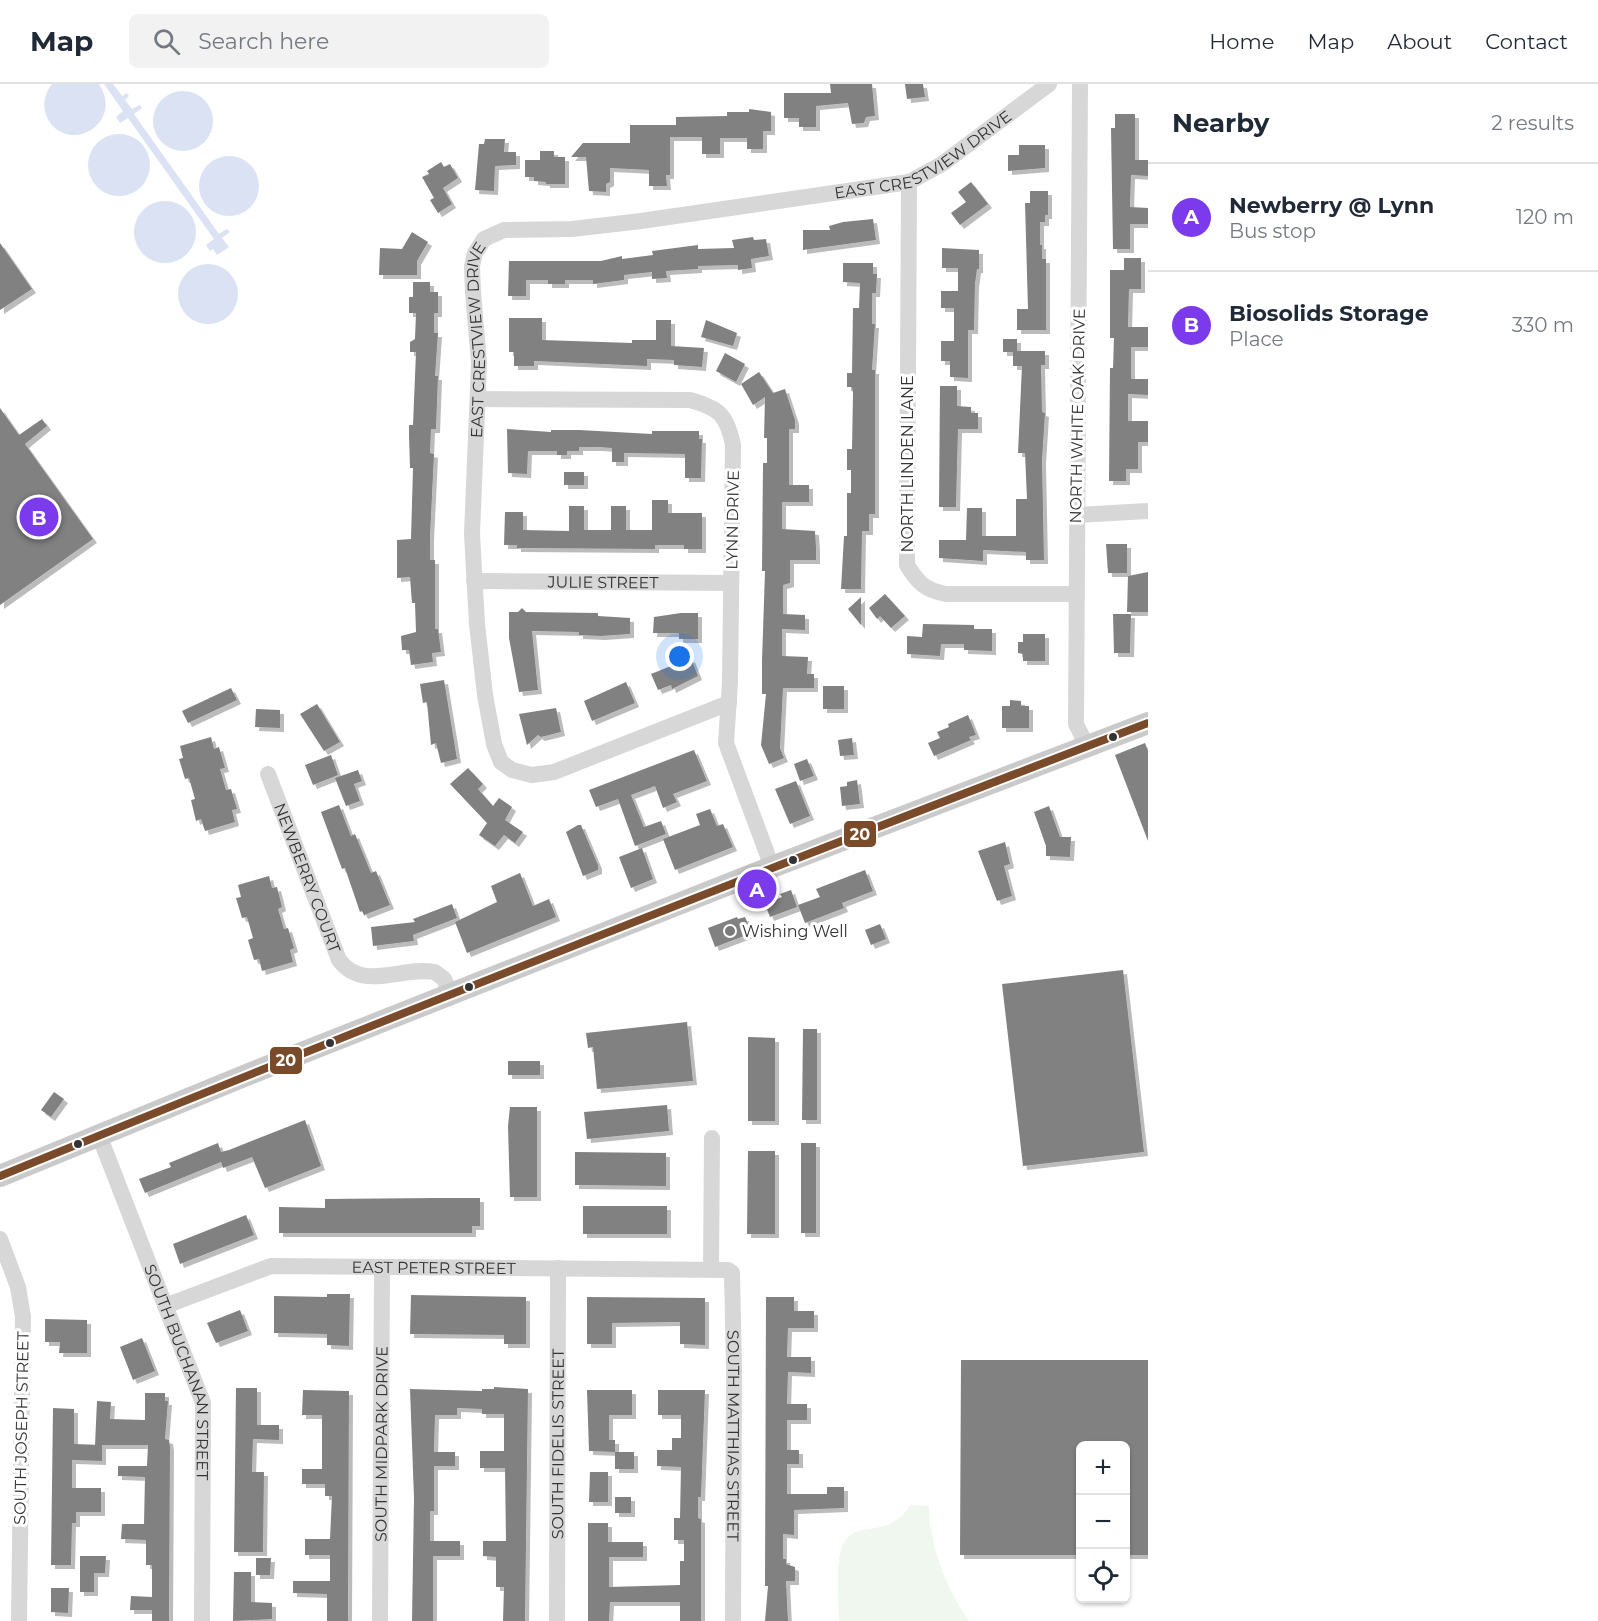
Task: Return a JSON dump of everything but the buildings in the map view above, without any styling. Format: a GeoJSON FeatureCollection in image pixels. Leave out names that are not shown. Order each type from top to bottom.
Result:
{"type":"FeatureCollection","features":[{"type":"Feature","properties":{"kind":"main road"},"geometry":{"type":"LineString","coordinates":[[0,1176],[772,867],[1148,723]]}},
{"type":"Feature","properties":{"kind":"street","name":"EAST CRESTVIEW DRIVE"},"geometry":{"type":"LineString","coordinates":[[729,703],[554,772],[532,775],[513,770],[501,762],[494,744],[485,695],[474,581],[473,481],[479,363],[472,266],[475,253],[484,239],[491,234],[510,230],[572,229],[641,221],[909,182],[942,164],[1049,84]]}},
{"type":"Feature","properties":{"kind":"street","name":"NORTH WHITE OAK DRIVE"},"geometry":{"type":"LineString","coordinates":[[1080,84],[1076,724],[1087,746]]}},
{"type":"Feature","properties":{"kind":"street","name":"NORTH LINDEN LANE"},"geometry":{"type":"LineString","coordinates":[[909,182],[908,565],[918,583],[928,591],[946,594],[1076,594]]}},
{"type":"Feature","properties":{"kind":"street","name":"LYNN DRIVE"},"geometry":{"type":"LineString","coordinates":[[478,399],[690,400],[712,406],[722,415],[730,428],[733,445],[729,703],[726,743],[772,867]]}},
{"type":"Feature","properties":{"kind":"street"},"geometry":{"type":"LineString","coordinates":[[1077,515],[1148,511]]}},
{"type":"Feature","properties":{"kind":"street","name":"JULIE STREET"},"geometry":{"type":"LineString","coordinates":[[474,581],[731,583]]}},
{"type":"Feature","properties":{"kind":"street","name":"NEWBERRY COURT"},"geometry":{"type":"LineString","coordinates":[[268,774],[339,960],[347,970],[357,975],[372,976],[435,972],[444,979],[451,995]]}},
{"type":"Feature","properties":{"kind":"street","name":"SOUTH BUCHANAN STREET"},"geometry":{"type":"LineString","coordinates":[[99,1135],[203,1403],[202,1621]]}},
{"type":"Feature","properties":{"kind":"street"},"geometry":{"type":"LineString","coordinates":[[711,1268],[712,1138]]}},
{"type":"Feature","properties":{"kind":"street","name":"SOUTH JOSEPH STREET"},"geometry":{"type":"LineString","coordinates":[[0,1239],[18,1287],[23,1317],[19,1621]]}},
{"type":"Feature","properties":{"kind":"street","name":"EAST PETER STREET"},"geometry":{"type":"LineString","coordinates":[[165,1306],[271,1266],[711,1268]]}},
{"type":"Feature","properties":{"kind":"street","name":"SOUTH MIDPARK DRIVE"},"geometry":{"type":"LineString","coordinates":[[380,1621],[382,1268]]}},
{"type":"Feature","properties":{"kind":"street","name":"SOUTH FIDELIS STREET"},"geometry":{"type":"LineString","coordinates":[[557,1621],[558,1268]]}},
{"type":"Feature","properties":{"kind":"street","name":"SOUTH MATTHIAS STREET"},"geometry":{"type":"LineString","coordinates":[[711,1268],[722,1268],[732,1273],[733,1621]]}},
{"type":"Feature","properties":{"kind":"shaded area"},"geometry":{"type":"Polygon","coordinates":[[[910,1505],[929,1506],[932,1537],[940,1566],[960,1608],[969,1621],[839,1621],[838,1567],[841,1550],[846,1540],[861,1530],[892,1523],[910,1505]]]}},
{"type":"Feature","properties":{"kind":"water"},"geometry":{"type":"Polygon","coordinates":[[[52,84],[99,84],[105,99],[104,112],[99,123],[89,131],[77,135],[65,134],[54,127],[44,107],[46,95],[52,84]]]}},
{"type":"Feature","properties":{"kind":"water"},"geometry":{"type":"Polygon","coordinates":[[[104,84],[113,84],[122,96],[127,93],[129,96],[125,100],[132,109],[140,105],[142,108],[134,114],[219,234],[227,229],[230,232],[222,238],[229,247],[217,255],[213,249],[210,251],[206,245],[214,239],[128,118],[120,123],[116,117],[123,111],[104,84]]]}},
{"type":"Feature","properties":{"kind":"water"},"geometry":{"type":"Polygon","coordinates":[[[177,91],[189,91],[200,96],[208,104],[213,121],[211,133],[200,146],[189,151],[177,151],[166,146],[158,138],[153,127],[153,115],[158,104],[166,96],[177,91]]]}},
{"type":"Feature","properties":{"kind":"water"},"geometry":{"type":"Polygon","coordinates":[[[119,134],[141,143],[150,165],[141,187],[119,196],[97,187],[88,165],[97,143],[119,134]]]}},
{"type":"Feature","properties":{"kind":"water"},"geometry":{"type":"Polygon","coordinates":[[[223,156],[235,156],[246,161],[254,169],[259,186],[257,198],[246,211],[235,216],[223,216],[212,211],[204,203],[199,192],[199,180],[204,169],[212,161],[223,156]]]}},
{"type":"Feature","properties":{"kind":"water"},"geometry":{"type":"Polygon","coordinates":[[[165,201],[187,210],[196,232],[187,254],[165,263],[143,254],[134,232],[143,210],[165,201]]]}},
{"type":"Feature","properties":{"kind":"water"},"geometry":{"type":"Polygon","coordinates":[[[202,264],[214,264],[230,272],[236,282],[238,294],[236,306],[230,316],[214,324],[202,324],[186,316],[178,300],[178,288],[186,272],[202,264]]]}},
{"type":"Feature","properties":{"kind":"transit line","name":"20"},"geometry":{"type":"LineString","coordinates":[[0,1176],[573,946],[1148,723]]}},
{"type":"Feature","properties":{"kind":"place","name":"Biosolids Storage"},"geometry":{"type":"Point","coordinates":[39,517]}},
{"type":"Feature","properties":{"kind":"place","name":"Newberry @ Lynn"},"geometry":{"type":"Point","coordinates":[757,889]}},
{"type":"Feature","properties":{"kind":"place","name":"Wishing Well"},"geometry":{"type":"Point","coordinates":[730,931]}}]}
